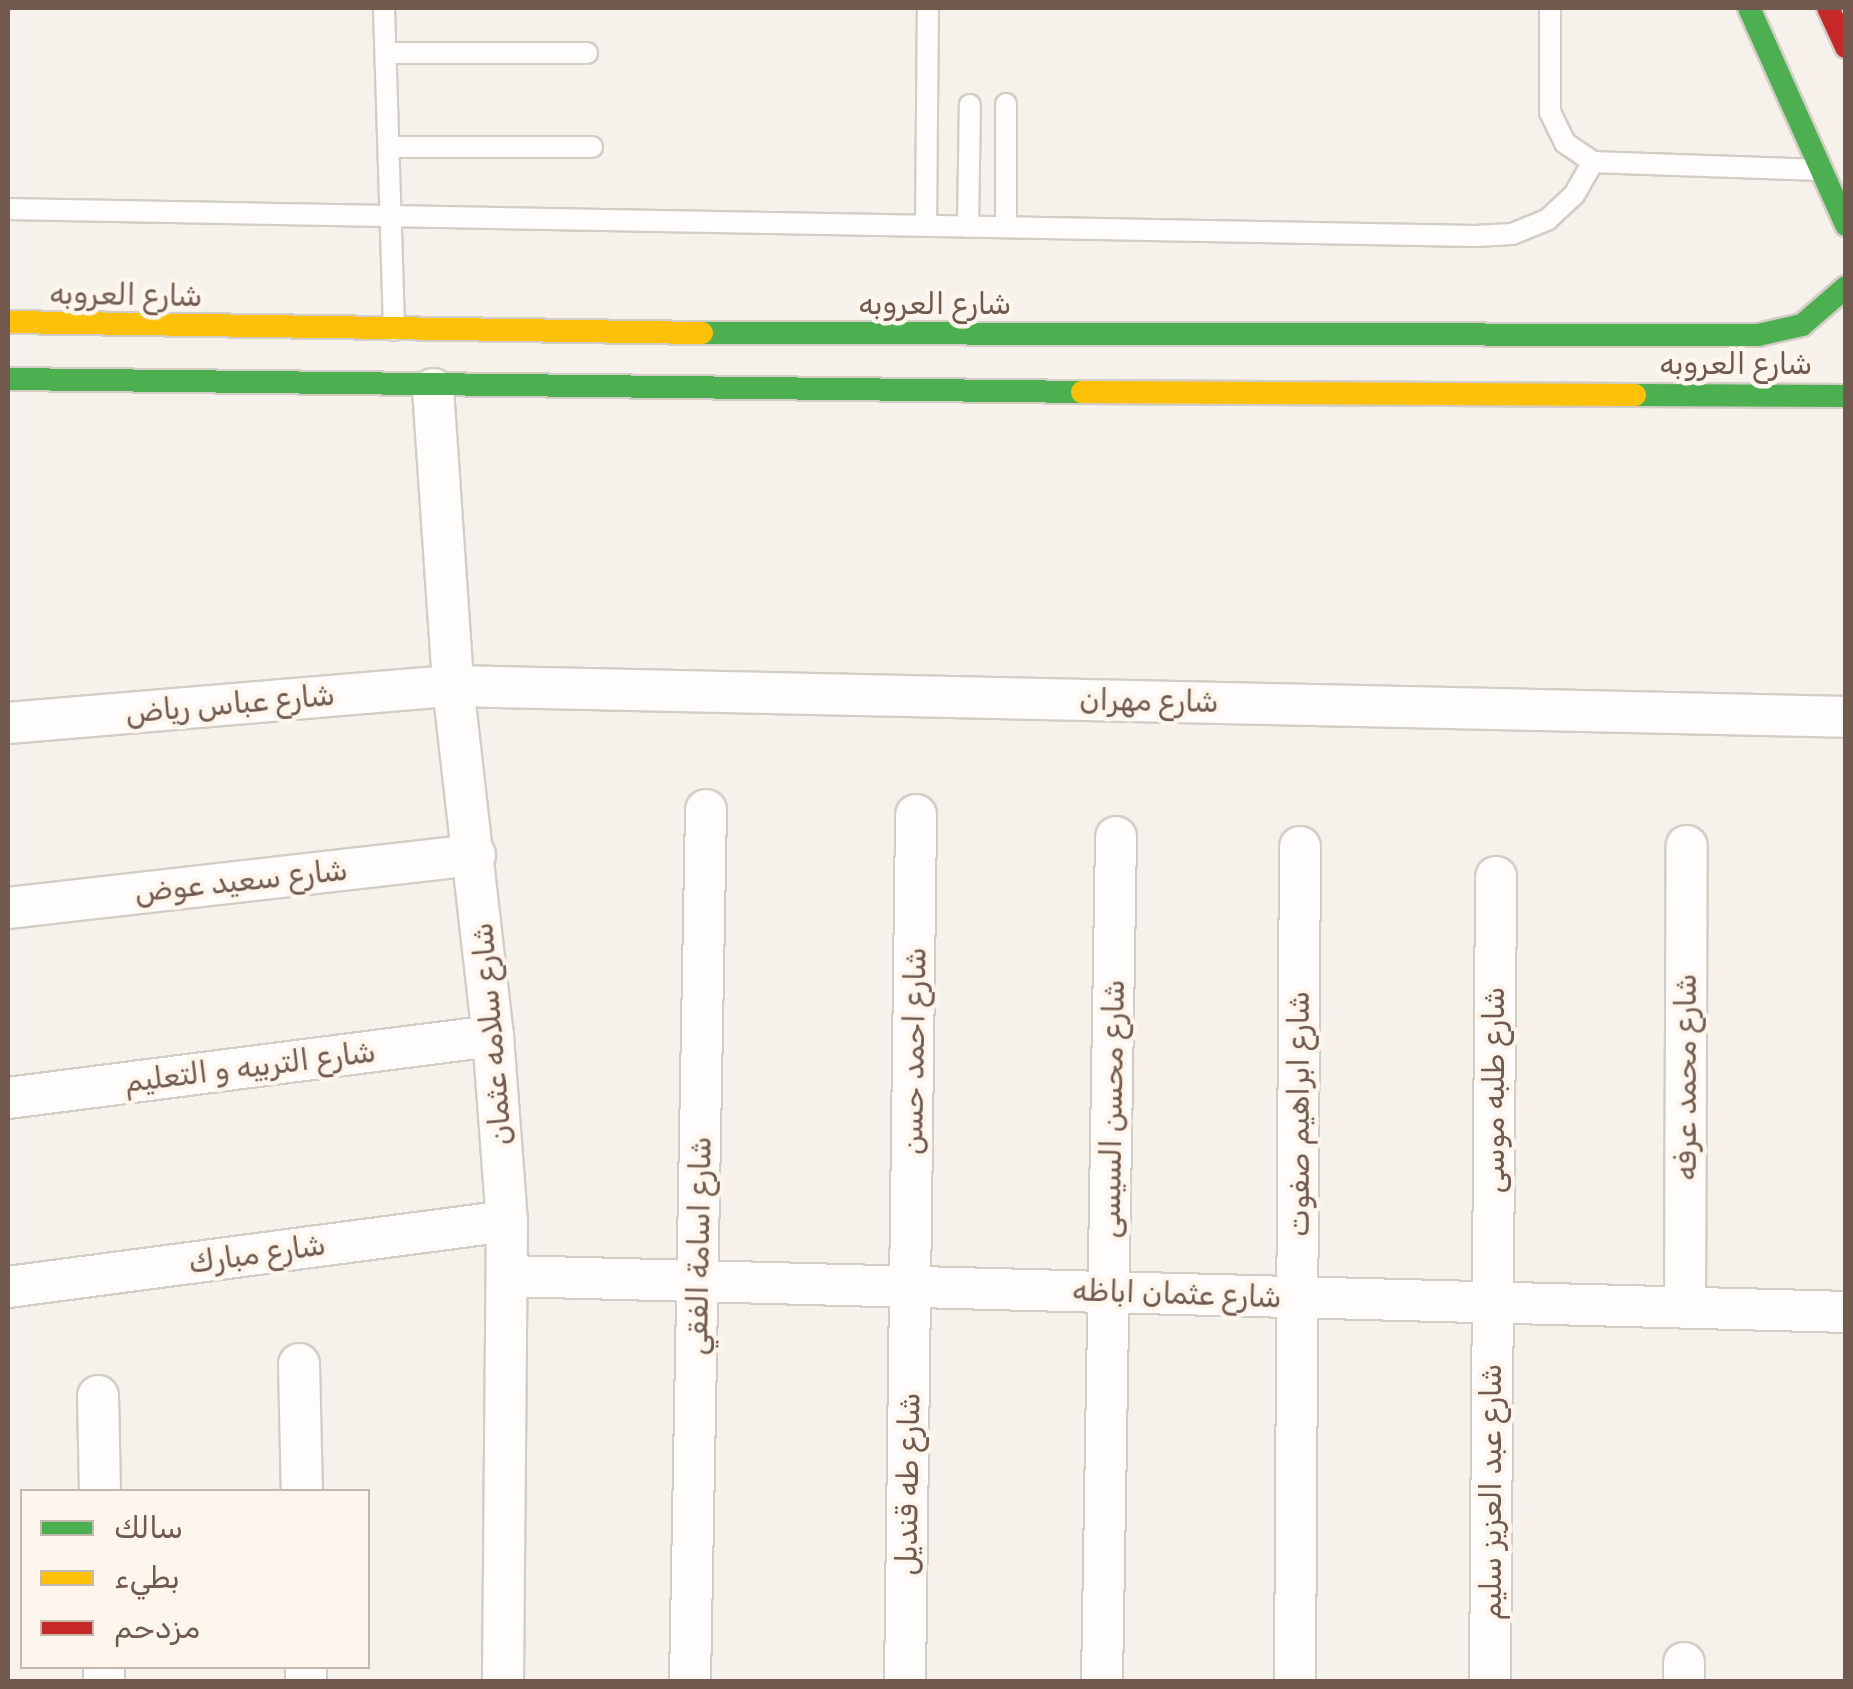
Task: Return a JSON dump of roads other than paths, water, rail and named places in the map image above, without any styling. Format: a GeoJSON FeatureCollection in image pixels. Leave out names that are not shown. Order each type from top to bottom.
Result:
{"type":"FeatureCollection","features":[{"type":"Feature","properties":{"kind":"main road"},"geometry":{"type":"LineString","coordinates":[[1750,8],[1846,225]]}},
{"type":"Feature","properties":{"kind":"main road"},"geometry":{"type":"LineString","coordinates":[[1828,8],[1846,48]]}},
{"type":"Feature","properties":{"kind":"main road","name":"شارع العروبه"},"geometry":{"type":"LineString","coordinates":[[8,379],[433,389],[1635,366],[1781,332],[1822,313],[1846,287]]}},
{"type":"Feature","properties":{"kind":"main road","name":"شارع العروبه"},"geometry":{"type":"LineString","coordinates":[[8,322],[1635,366],[1846,396]]}},
{"type":"Feature","properties":{"kind":"street","name":"شارع سلامه عثمان"},"geometry":{"type":"LineString","coordinates":[[433,389],[453,686],[476,855],[507,1221],[503,1682]]}},
{"type":"Feature","properties":{"kind":"street","name":"شارع مهران"},"geometry":{"type":"LineString","coordinates":[[453,686],[1846,717]]}},
{"type":"Feature","properties":{"kind":"street","name":"شارع عباس رياض"},"geometry":{"type":"LineString","coordinates":[[8,723],[453,686]]}},
{"type":"Feature","properties":{"kind":"street","name":"شارع اسامة الفقي"},"geometry":{"type":"LineString","coordinates":[[690,1682],[706,810]]}},
{"type":"Feature","properties":{"kind":"street","name":"شارع احمد حسن"},"geometry":{"type":"LineString","coordinates":[[911,1287],[916,816]]}},
{"type":"Feature","properties":{"kind":"street","name":"شارع محسن السيسى"},"geometry":{"type":"LineString","coordinates":[[1102,1682],[1116,837]]}},
{"type":"Feature","properties":{"kind":"street","name":"شارع ابراهيم صفوت"},"geometry":{"type":"LineString","coordinates":[[1295,1682],[1300,846]]}},
{"type":"Feature","properties":{"kind":"street","name":"شارع محمد عرفه"},"geometry":{"type":"LineString","coordinates":[[1686,1308],[1688,846]]}},
{"type":"Feature","properties":{"kind":"street","name":"شارع سعيد عوض"},"geometry":{"type":"LineString","coordinates":[[8,908],[476,855]]}},
{"type":"Feature","properties":{"kind":"street","name":"شارع طلبه موسى"},"geometry":{"type":"LineString","coordinates":[[1493,1303],[1496,876]]}},
{"type":"Feature","properties":{"kind":"street","name":"شارع التربيه و التعليم"},"geometry":{"type":"LineString","coordinates":[[8,1098],[494,1036]]}},
{"type":"Feature","properties":{"kind":"street","name":"شارع مبارك"},"geometry":{"type":"LineString","coordinates":[[8,1287],[507,1221]]}},
{"type":"Feature","properties":{"kind":"street","name":"شارع عثمان اباظه"},"geometry":{"type":"LineString","coordinates":[[509,1276],[1846,1312]]}},
{"type":"Feature","properties":{"kind":"street","name":"شارع طه قنديل"},"geometry":{"type":"LineString","coordinates":[[904,1682],[911,1287]]}},
{"type":"Feature","properties":{"kind":"street","name":"شارع عبد العزيز سليم"},"geometry":{"type":"LineString","coordinates":[[1490,1682],[1493,1303]]}},
{"type":"Feature","properties":{"kind":"street"},"geometry":{"type":"LineString","coordinates":[[299,1364],[302,1489]]}},
{"type":"Feature","properties":{"kind":"street"},"geometry":{"type":"LineString","coordinates":[[98,1396],[100,1489]]}},
{"type":"Feature","properties":{"kind":"lane"},"geometry":{"type":"LineString","coordinates":[[384,8],[394,332]]}},
{"type":"Feature","properties":{"kind":"lane"},"geometry":{"type":"LineString","coordinates":[[926,226],[928,8]]}},
{"type":"Feature","properties":{"kind":"lane"},"geometry":{"type":"LineString","coordinates":[[1550,8],[1550,112],[1564,143],[1593,162],[1821,170]]}},
{"type":"Feature","properties":{"kind":"lane"},"geometry":{"type":"LineString","coordinates":[[386,53],[587,53]]}},
{"type":"Feature","properties":{"kind":"lane"},"geometry":{"type":"LineString","coordinates":[[1006,104],[1006,228]]}},
{"type":"Feature","properties":{"kind":"lane"},"geometry":{"type":"LineString","coordinates":[[968,227],[970,105]]}},
{"type":"Feature","properties":{"kind":"lane"},"geometry":{"type":"LineString","coordinates":[[388,147],[592,147]]}},
{"type":"Feature","properties":{"kind":"lane"},"geometry":{"type":"LineString","coordinates":[[8,210],[1512,234],[1547,220],[1574,195],[1593,162]]}}]}
